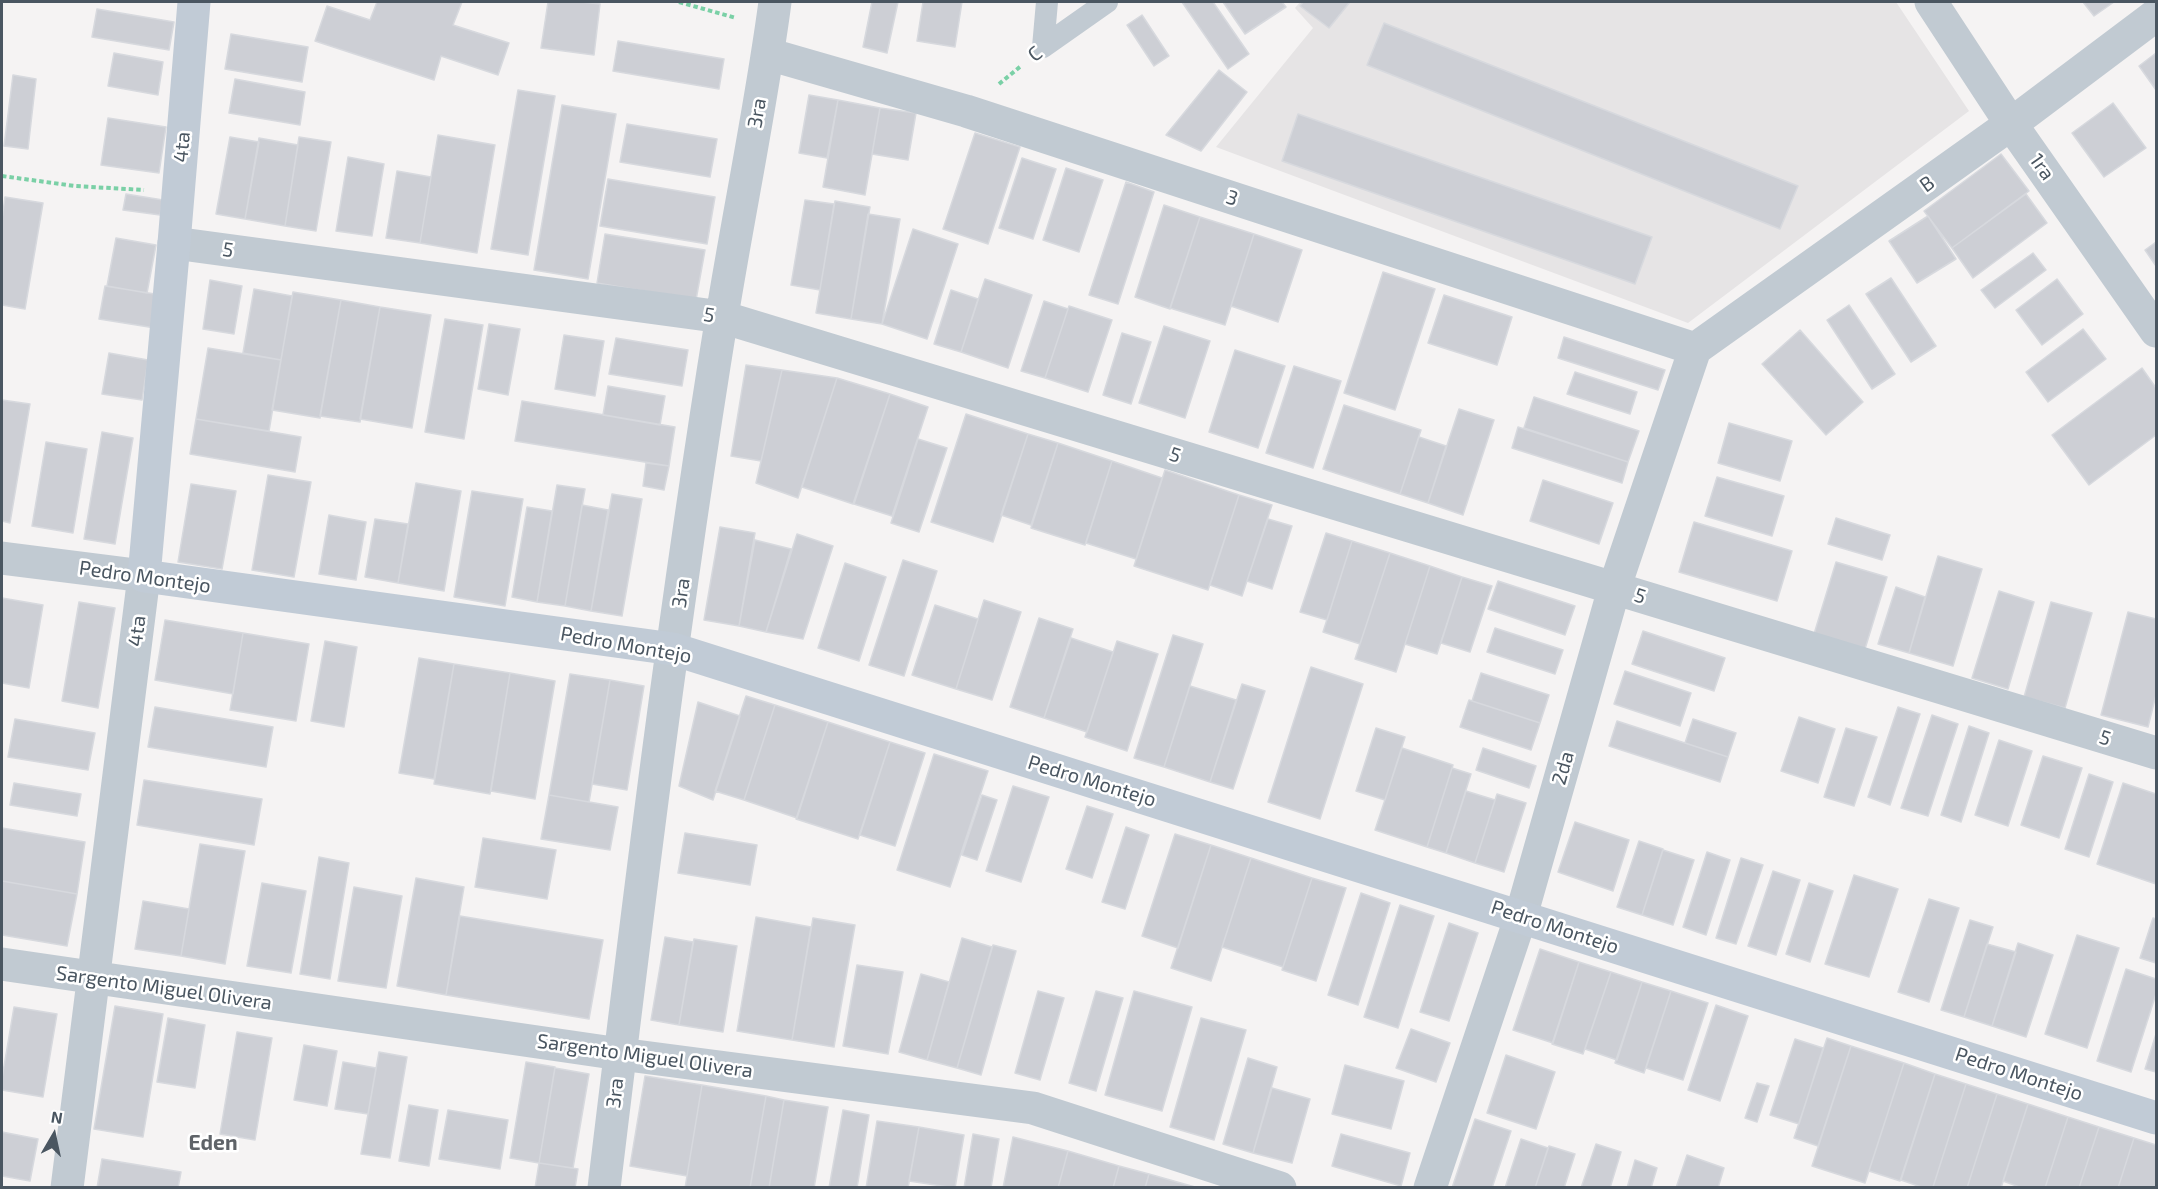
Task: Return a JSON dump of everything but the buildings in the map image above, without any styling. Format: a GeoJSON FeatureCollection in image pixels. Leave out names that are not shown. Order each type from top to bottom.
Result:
{"type":"FeatureCollection","features":[{"type":"Feature","properties":{"kind":"street","name":"4ta"},"geometry":{"type":"LineString","coordinates":[[67,1188],[144,576],[194,2]]}},
{"type":"Feature","properties":{"kind":"street","name":"1ra"},"geometry":{"type":"LineString","coordinates":[[1931,2],[2011,124],[2157,331]]}},
{"type":"Feature","properties":{"kind":"street","name":"B"},"geometry":{"type":"LineString","coordinates":[[1695,350],[2011,124],[2157,15]]}},
{"type":"Feature","properties":{"kind":"street","name":"3"},"geometry":{"type":"LineString","coordinates":[[771,28],[966,111],[1695,350]]}},
{"type":"Feature","properties":{"kind":"street","name":"3ra"},"geometry":{"type":"LineString","coordinates":[[604,1188],[673,649],[722,317],[771,28]]}},
{"type":"Feature","properties":{"kind":"street","name":"5"},"geometry":{"type":"LineString","coordinates":[[174,243],[722,317],[2157,753]]}},
{"type":"Feature","properties":{"kind":"street","name":"2da"},"geometry":{"type":"LineString","coordinates":[[1430,1188],[1521,916],[1614,589],[1695,350]]}},
{"type":"Feature","properties":{"kind":"street","name":"Pedro Montejo"},"geometry":{"type":"LineString","coordinates":[[2,558],[673,649],[2157,1118]]}},
{"type":"Feature","properties":{"kind":"street","name":"Sargento Miguel Olivera"},"geometry":{"type":"LineString","coordinates":[[2,964],[620,1053],[1033,1108],[1280,1188]]}},
{"type":"Feature","properties":{"kind":"lane"},"geometry":{"type":"LineString","coordinates":[[1043,47],[1047,2]]}},
{"type":"Feature","properties":{"kind":"lane","name":"C"},"geometry":{"type":"LineString","coordinates":[[1043,47],[1107,2]]}},
{"type":"Feature","properties":{"kind":"path"},"geometry":{"type":"LineString","coordinates":[[679,2],[771,28]]}},
{"type":"Feature","properties":{"kind":"path","name":"C"},"geometry":{"type":"LineString","coordinates":[[966,111],[1043,47]]}},
{"type":"Feature","properties":{"kind":"path"},"geometry":{"type":"LineString","coordinates":[[2,176],[75,186],[178,192]]}},
{"type":"Feature","properties":{"kind":"shaded area"},"geometry":{"type":"Polygon","coordinates":[[[1300,2],[1896,2],[1969,111],[1688,323],[1216,147],[1313,28],[1295,8],[1300,2]]]}},
{"type":"Feature","properties":{"kind":"district","name":"Eden"},"geometry":{"type":"Point","coordinates":[213,1143]}}]}
